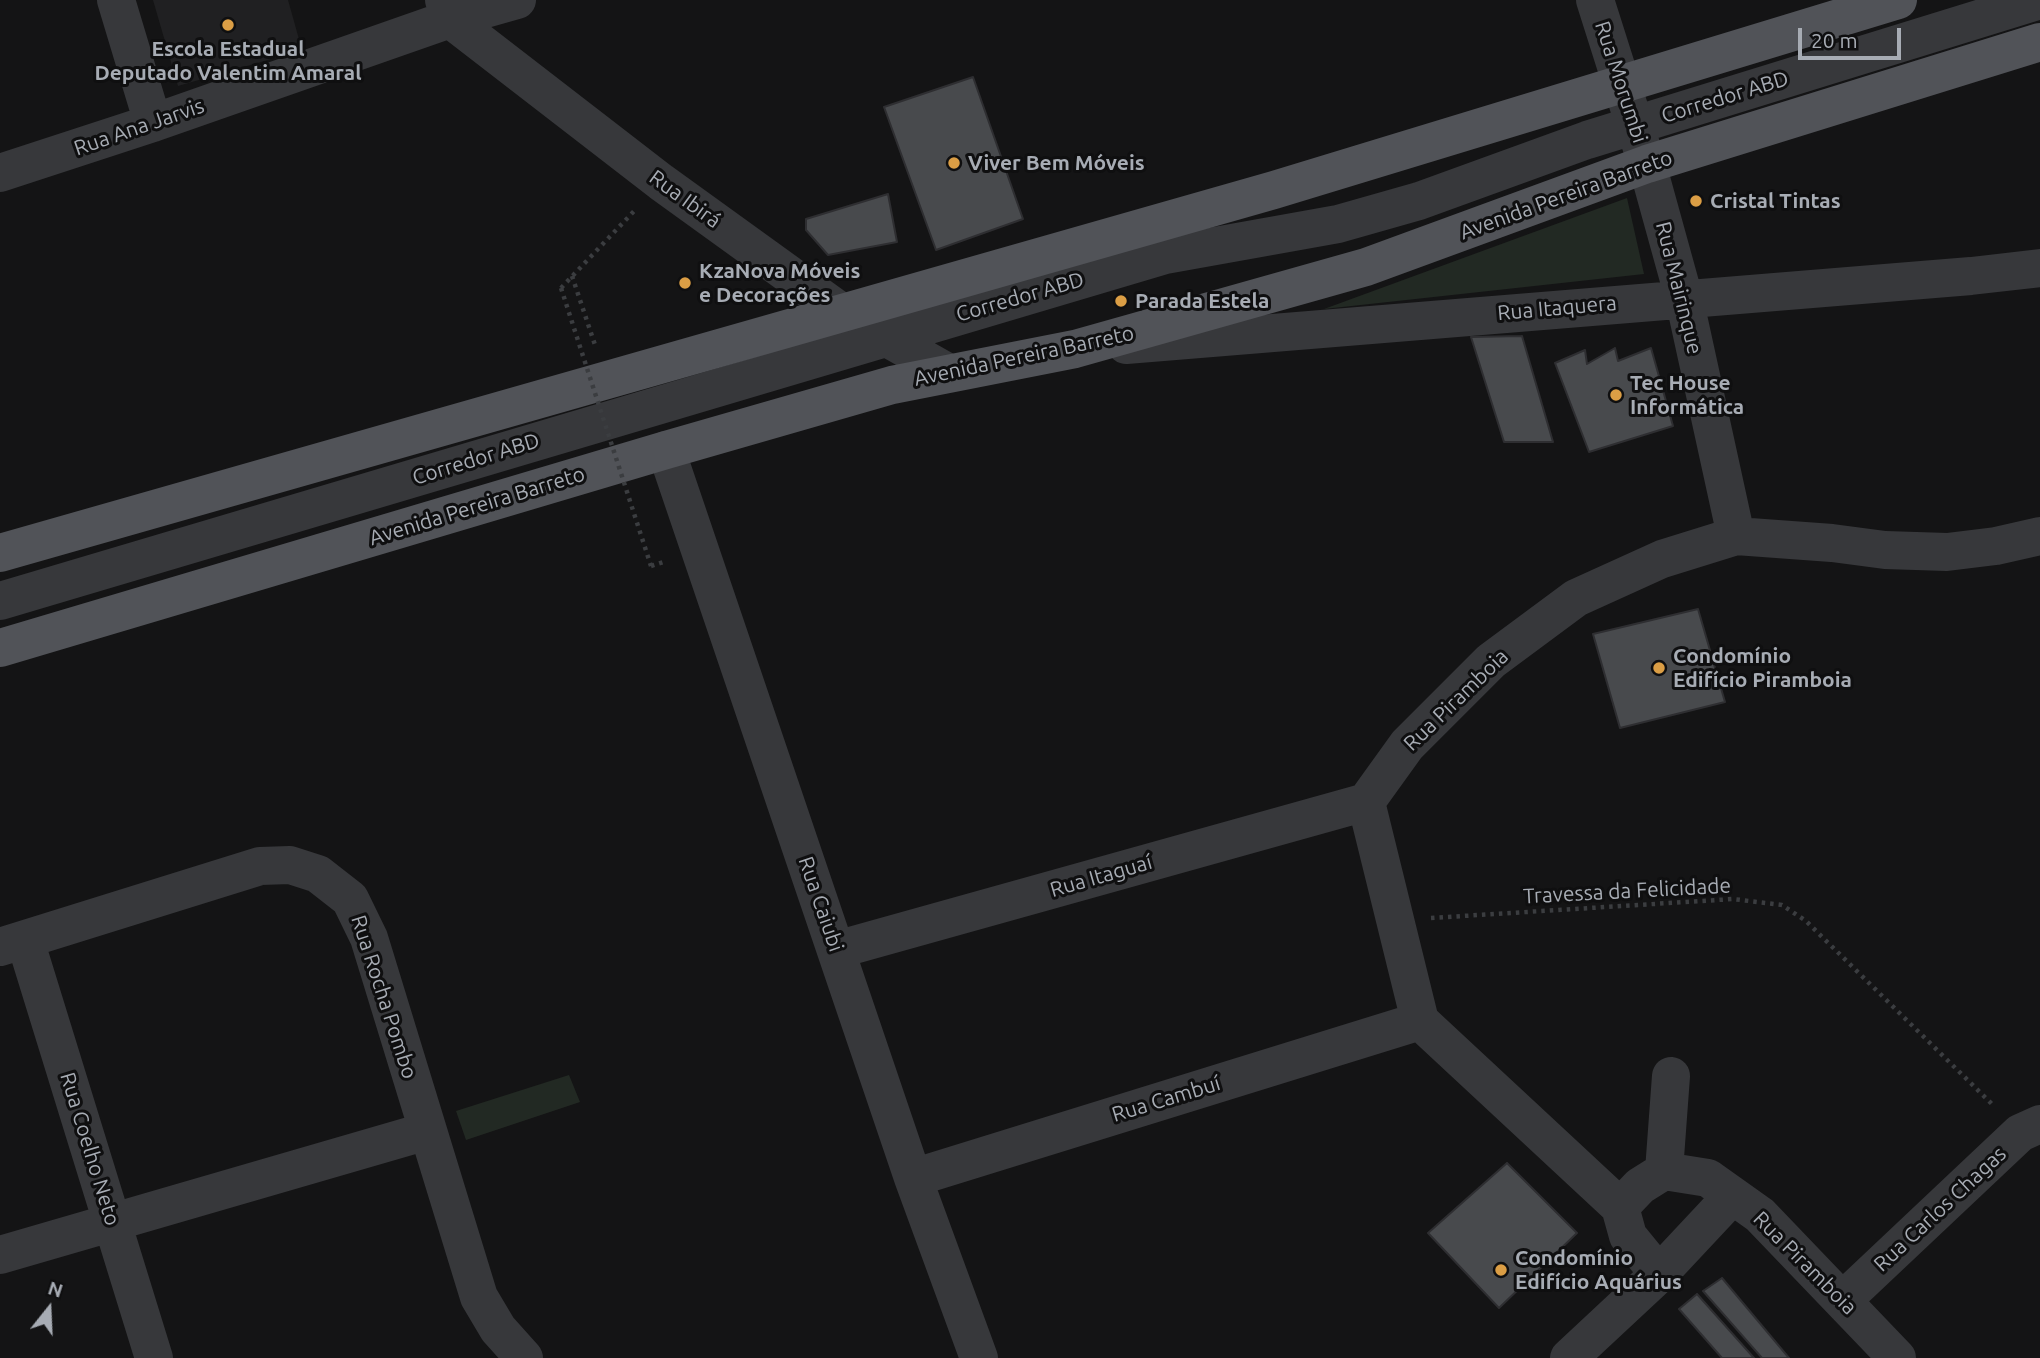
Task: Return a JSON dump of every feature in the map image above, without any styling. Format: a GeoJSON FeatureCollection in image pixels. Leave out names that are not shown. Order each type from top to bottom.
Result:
{"type":"FeatureCollection","features":[{"type":"Feature","properties":{"kind":"main road"},"geometry":{"type":"LineString","coordinates":[[0,553],[1274,190],[1898,0]]}},
{"type":"Feature","properties":{"kind":"main road","name":"Avenida Pereira Barreto"},"geometry":{"type":"LineString","coordinates":[[0,648],[892,385],[1075,349],[1367,267],[1647,164],[2040,42]]}},
{"type":"Feature","properties":{"kind":"street"},"geometry":{"type":"LineString","coordinates":[[116,0],[153,123]]}},
{"type":"Feature","properties":{"kind":"street","name":"Rua Ana Jarvis"},"geometry":{"type":"LineString","coordinates":[[0,173],[153,123],[447,9],[517,0]]}},
{"type":"Feature","properties":{"kind":"street","name":"Rua Morumbi"},"geometry":{"type":"LineString","coordinates":[[1595,0],[1647,164]]}},
{"type":"Feature","properties":{"kind":"street","name":"Corredor ABD"},"geometry":{"type":"LineString","coordinates":[[0,601],[1165,255],[1338,224],[1419,201],[1587,140],[2040,0]]}},
{"type":"Feature","properties":{"kind":"street","name":"Rua Ibirá"},"geometry":{"type":"LineString","coordinates":[[447,9],[662,182],[841,312],[949,373]]}},
{"type":"Feature","properties":{"kind":"street","name":"Rua Mairinque"},"geometry":{"type":"LineString","coordinates":[[1647,164],[1684,298],[1735,536]]}},
{"type":"Feature","properties":{"kind":"street","name":"Rua Itaquera"},"geometry":{"type":"LineString","coordinates":[[1075,349],[1971,276],[2040,268]]}},
{"type":"Feature","properties":{"kind":"street","name":"Rua Caiubi"},"geometry":{"type":"LineString","coordinates":[[666,450],[913,1178],[979,1358]]}},
{"type":"Feature","properties":{"kind":"street","name":"Rua Piramboia"},"geometry":{"type":"LineString","coordinates":[[1367,802],[1407,745],[1491,661],[1576,598],[1662,559],[1735,536],[1885,550],[1947,552],[1996,546],[2040,536]]}},
{"type":"Feature","properties":{"kind":"street"},"geometry":{"type":"LineString","coordinates":[[1367,802],[1420,1021],[1620,1207],[1628,1236],[1659,1273]]}},
{"type":"Feature","properties":{"kind":"street","name":"Rua Itaguaí"},"geometry":{"type":"LineString","coordinates":[[836,950],[1367,802]]}},
{"type":"Feature","properties":{"kind":"street","name":"Rua Rocha Pombo"},"geometry":{"type":"LineString","coordinates":[[13,943],[260,866],[289,865],[318,874],[350,899],[369,938],[479,1297],[498,1329],[524,1358]]}},
{"type":"Feature","properties":{"kind":"street","name":"Rua Coelho Neto"},"geometry":{"type":"LineString","coordinates":[[13,943],[112,1222],[154,1358]]}},
{"type":"Feature","properties":{"kind":"street","name":"Rua Cambuí"},"geometry":{"type":"LineString","coordinates":[[913,1178],[1420,1021]]}},
{"type":"Feature","properties":{"kind":"street"},"geometry":{"type":"LineString","coordinates":[[1620,1207],[1640,1185],[1664,1171],[1671,1076]]}},
{"type":"Feature","properties":{"kind":"street","name":"Rua Carlos Chagas"},"geometry":{"type":"LineString","coordinates":[[1843,1300],[2030,1128]]}},
{"type":"Feature","properties":{"kind":"street"},"geometry":{"type":"LineString","coordinates":[[0,1255],[427,1131]]}},
{"type":"Feature","properties":{"kind":"street","name":"Rua Piramboia"},"geometry":{"type":"LineString","coordinates":[[1664,1171],[1708,1178],[1760,1215],[1898,1358]]}},
{"type":"Feature","properties":{"kind":"street"},"geometry":{"type":"LineString","coordinates":[[1569,1358],[1659,1273],[1732,1196]]}},
{"type":"Feature","properties":{"kind":"path"},"geometry":{"type":"LineString","coordinates":[[651,566],[561,288],[662,182]]}},
{"type":"Feature","properties":{"kind":"path"},"geometry":{"type":"LineString","coordinates":[[572,276],[607,380]]}},
{"type":"Feature","properties":{"kind":"path","name":"Travessa da Felicidade"},"geometry":{"type":"LineString","coordinates":[[1395,921],[1733,899],[1782,905],[1807,921],[2030,1128]]}},
{"type":"Feature","properties":{"kind":"shaded area","name":"Escola Estadual Deputado Valentim Amaral"},"geometry":{"type":"Polygon","coordinates":[[[153,0],[288,0],[302,50],[178,86],[153,0]]]}},
{"type":"Feature","properties":{"kind":"shaded area"},"geometry":{"type":"Polygon","coordinates":[[[1627,198],[1644,274],[1324,309],[1627,198]]]}},
{"type":"Feature","properties":{"kind":"shaded area"},"geometry":{"type":"Polygon","coordinates":[[[569,1075],[580,1102],[466,1140],[456,1111],[569,1075]]]}},
{"type":"Feature","properties":{"kind":"building","name":"Viver Bem Móveis"},"geometry":{"type":"Polygon","coordinates":[[[973,77],[1023,219],[936,250],[884,107],[973,77]]]}},
{"type":"Feature","properties":{"kind":"building"},"geometry":{"type":"Polygon","coordinates":[[[888,194],[897,242],[828,255],[806,230],[806,219],[888,194]]]}},
{"type":"Feature","properties":{"kind":"building"},"geometry":{"type":"Polygon","coordinates":[[[1522,336],[1553,442],[1504,442],[1471,337],[1522,336]]]}},
{"type":"Feature","properties":{"kind":"building","name":"Tec House Informática"},"geometry":{"type":"Polygon","coordinates":[[[1615,348],[1618,361],[1651,348],[1673,426],[1589,452],[1555,363],[1585,350],[1587,364],[1615,348]]]}},
{"type":"Feature","properties":{"kind":"building","name":"Condomínio Edifício Piramboia"},"geometry":{"type":"Polygon","coordinates":[[[1698,609],[1725,702],[1620,728],[1593,634],[1698,609]]]}},
{"type":"Feature","properties":{"kind":"building","name":"Condomínio Edifício Aquárius"},"geometry":{"type":"Polygon","coordinates":[[[1507,1163],[1577,1233],[1499,1308],[1428,1233],[1507,1163]]]}},
{"type":"Feature","properties":{"kind":"building"},"geometry":{"type":"Polygon","coordinates":[[[1722,1278],[1789,1358],[1762,1358],[1703,1291],[1722,1278]]]}},
{"type":"Feature","properties":{"kind":"building"},"geometry":{"type":"Polygon","coordinates":[[[1697,1294],[1754,1358],[1722,1358],[1679,1309],[1697,1294]]]}},
{"type":"Feature","properties":{"kind":"place","name":"Escola Estadual Deputado Valentim Amaral"},"geometry":{"type":"Point","coordinates":[228,25]}},
{"type":"Feature","properties":{"kind":"place","name":"Viver Bem Móveis"},"geometry":{"type":"Point","coordinates":[954,163]}},
{"type":"Feature","properties":{"kind":"place","name":"Cristal Tintas"},"geometry":{"type":"Point","coordinates":[1696,201]}},
{"type":"Feature","properties":{"kind":"place","name":"KzaNova Móveis e Decorações"},"geometry":{"type":"Point","coordinates":[685,283]}},
{"type":"Feature","properties":{"kind":"place","name":"Parada Estela"},"geometry":{"type":"Point","coordinates":[1121,301]}},
{"type":"Feature","properties":{"kind":"place","name":"Tec House Informática"},"geometry":{"type":"Point","coordinates":[1616,395]}},
{"type":"Feature","properties":{"kind":"place","name":"Condomínio Edifício Piramboia"},"geometry":{"type":"Point","coordinates":[1659,668]}},
{"type":"Feature","properties":{"kind":"place","name":"Condomínio Edifício Aquárius"},"geometry":{"type":"Point","coordinates":[1501,1270]}}]}
